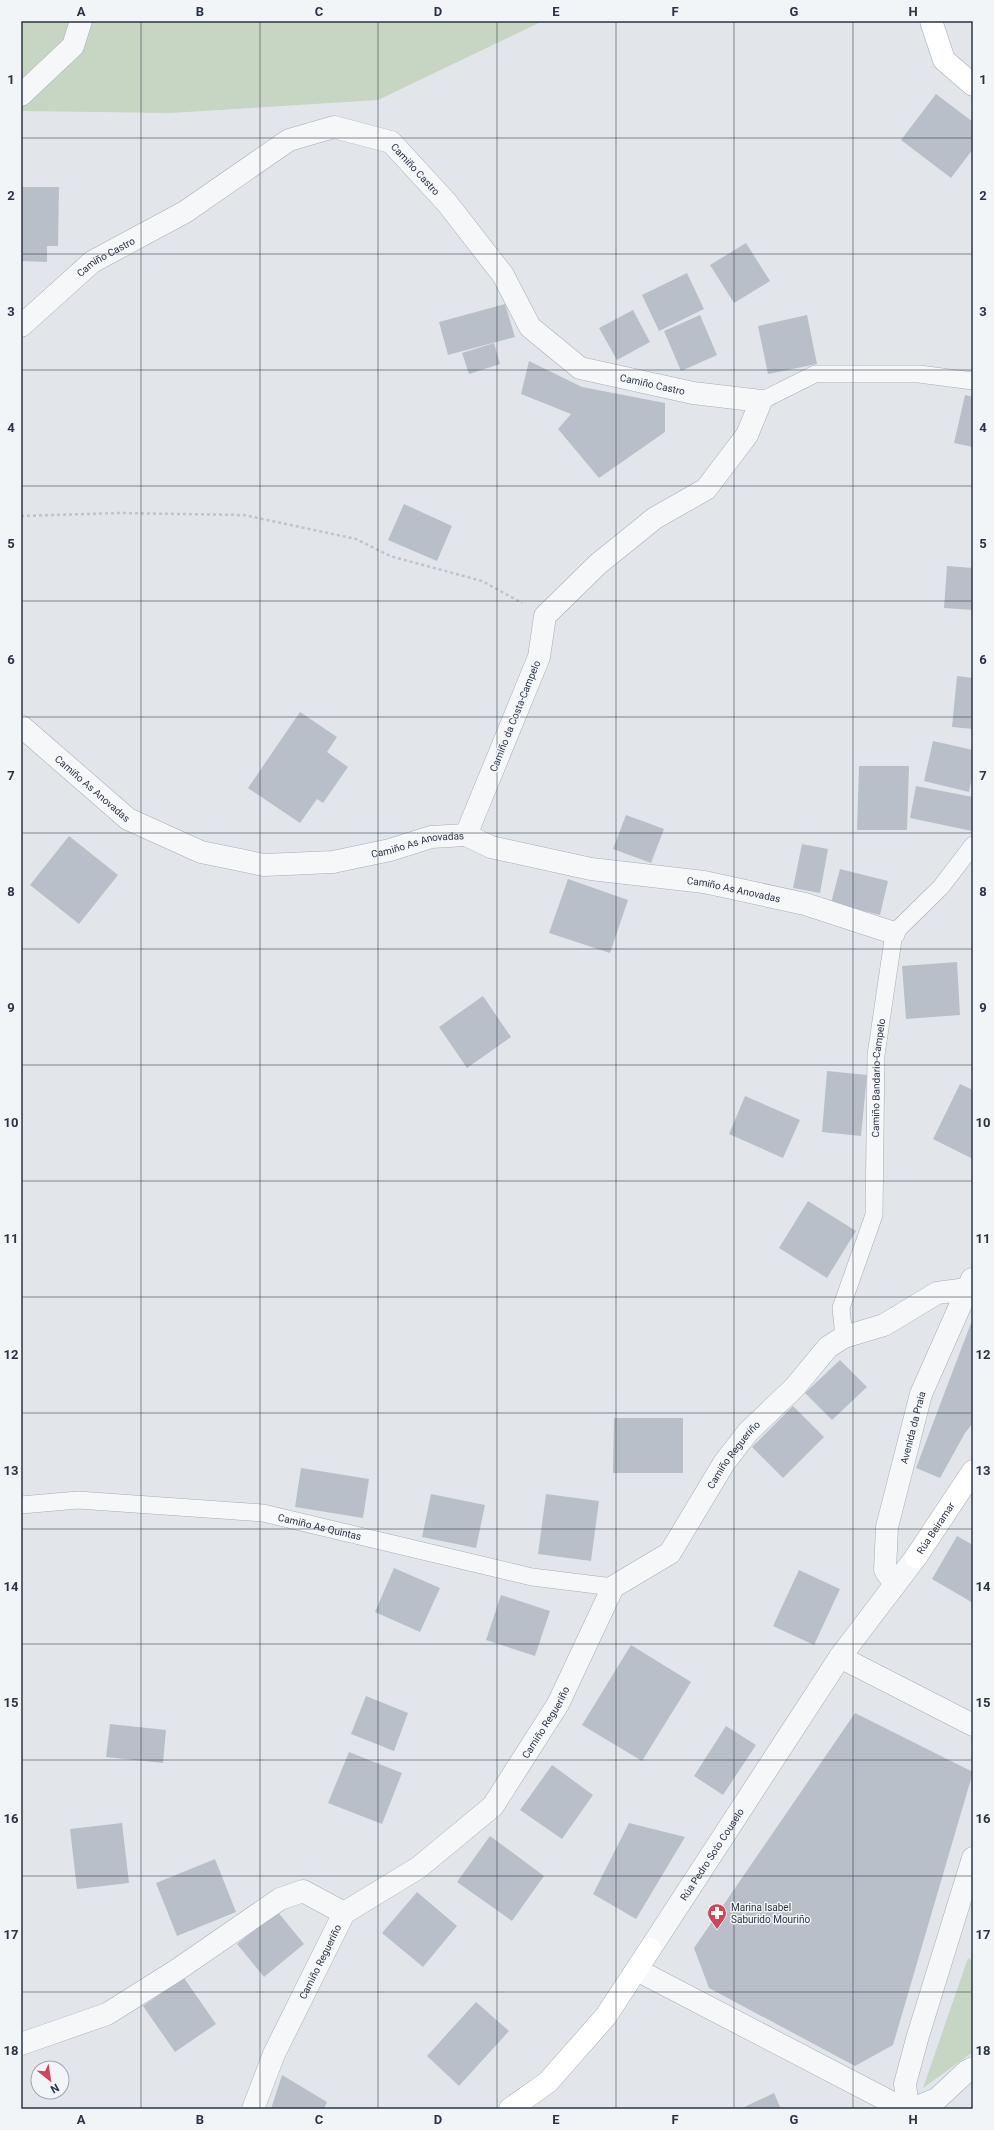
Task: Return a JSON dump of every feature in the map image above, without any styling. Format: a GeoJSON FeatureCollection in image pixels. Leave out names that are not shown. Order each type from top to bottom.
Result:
{"type":"FeatureCollection","features":[{"type":"Feature","properties":{"kind":"street"},"geometry":{"type":"LineString","coordinates":[[21,95],[73,46],[81,21]]}},
{"type":"Feature","properties":{"kind":"street"},"geometry":{"type":"LineString","coordinates":[[931,21],[944,60],[973,85]]}},
{"type":"Feature","properties":{"kind":"street","name":"Camiño Castro"},"geometry":{"type":"LineString","coordinates":[[21,326],[92,262],[185,212],[289,140],[334,127],[391,142],[447,203],[503,275],[530,328],[580,368],[693,393],[761,401]]}},
{"type":"Feature","properties":{"kind":"street"},"geometry":{"type":"LineString","coordinates":[[545,616],[598,564],[655,518],[706,489],[747,435],[761,401]]}},
{"type":"Feature","properties":{"kind":"street","name":"Camiño da Costa-Campelo"},"geometry":{"type":"LineString","coordinates":[[466,835],[539,657],[545,616]]}},
{"type":"Feature","properties":{"kind":"street","name":"Camiño As Anovadas"},"geometry":{"type":"LineString","coordinates":[[21,726],[128,819],[201,852],[264,866],[333,862],[390,850],[431,837],[466,835],[491,847],[591,869],[704,882],[805,904],[894,933]]}},
{"type":"Feature","properties":{"kind":"street","name":"Camiño Regueriño"},"geometry":{"type":"LineString","coordinates":[[253,2109],[274,2054],[344,1913],[418,1868],[493,1806],[558,1704],[614,1587],[670,1554],[724,1463],[748,1432],[796,1387],[828,1347],[844,1337],[884,1325],[937,1293],[970,1283]]}},
{"type":"Feature","properties":{"kind":"street","name":"Avenida da Praia"},"geometry":{"type":"LineString","coordinates":[[895,1584],[885,1570],[887,1527],[922,1394],[970,1283]]}},
{"type":"Feature","properties":{"kind":"street","name":"Rúa Beiramar"},"geometry":{"type":"LineString","coordinates":[[895,1584],[916,1557],[973,1471]]}},
{"type":"Feature","properties":{"kind":"street","name":"Rúa Pedro Soto Couselo"},"geometry":{"type":"LineString","coordinates":[[510,2109],[548,2082],[606,2016],[840,1657],[895,1584]]}},
{"type":"Feature","properties":{"kind":"street"},"geometry":{"type":"LineString","coordinates":[[840,1657],[973,1725]]}},
{"type":"Feature","properties":{"kind":"street"},"geometry":{"type":"LineString","coordinates":[[637,1970],[906,2109],[905,2084],[916,2039],[973,1858]]}},
{"type":"Feature","properties":{"kind":"street"},"geometry":{"type":"LineString","coordinates":[[21,2044],[107,2014],[177,1970],[280,1899],[303,1891],[344,1913]]}},
{"type":"Feature","properties":{"kind":"street"},"geometry":{"type":"LineString","coordinates":[[912,2109],[936,2099],[967,2071],[973,2068]]}},
{"type":"Feature","properties":{"kind":"lane"},"geometry":{"type":"LineString","coordinates":[[761,401],[815,374],[919,374],[973,381]]}},
{"type":"Feature","properties":{"kind":"lane"},"geometry":{"type":"LineString","coordinates":[[894,933],[941,887],[973,845]]}},
{"type":"Feature","properties":{"kind":"lane","name":"Camiño Bandario-Campelo"},"geometry":{"type":"LineString","coordinates":[[844,1337],[841,1308],[874,1215],[876,1056],[894,933]]}},
{"type":"Feature","properties":{"kind":"lane","name":"Camiño As Quintas"},"geometry":{"type":"LineString","coordinates":[[21,1505],[78,1500],[263,1513],[532,1577],[614,1587]]}},
{"type":"Feature","properties":{"kind":"path"},"geometry":{"type":"LineString","coordinates":[[21,516],[119,513],[244,515],[356,539],[390,556],[482,581],[545,616]]}},
{"type":"Feature","properties":{"kind":"green space"},"geometry":{"type":"Polygon","coordinates":[[[21,21],[543,21],[378,100],[170,113],[21,111],[21,21]]]}},
{"type":"Feature","properties":{"kind":"green space"},"geometry":{"type":"Polygon","coordinates":[[[968,1958],[973,1961],[973,2052],[923,2088],[968,1958]]]}},
{"type":"Feature","properties":{"kind":"building"},"geometry":{"type":"Polygon","coordinates":[[[936,94],[973,122],[973,149],[951,178],[901,140],[936,94]]]}},
{"type":"Feature","properties":{"kind":"building"},"geometry":{"type":"Polygon","coordinates":[[[21,187],[59,187],[58,246],[47,246],[47,262],[21,261],[21,187]]]}},
{"type":"Feature","properties":{"kind":"building"},"geometry":{"type":"Polygon","coordinates":[[[746,243],[770,281],[734,303],[710,265],[746,243]]]}},
{"type":"Feature","properties":{"kind":"building"},"geometry":{"type":"Polygon","coordinates":[[[687,273],[704,309],[659,331],[642,295],[687,273]]]}},
{"type":"Feature","properties":{"kind":"building"},"geometry":{"type":"Polygon","coordinates":[[[505,304],[515,337],[448,355],[439,322],[505,304]]]}},
{"type":"Feature","properties":{"kind":"building"},"geometry":{"type":"Polygon","coordinates":[[[633,310],[650,342],[617,360],[599,328],[633,310]]]}},
{"type":"Feature","properties":{"kind":"building"},"geometry":{"type":"Polygon","coordinates":[[[700,315],[717,355],[681,371],[664,331],[700,315]]]}},
{"type":"Feature","properties":{"kind":"building"},"geometry":{"type":"Polygon","coordinates":[[[807,315],[817,364],[768,374],[758,326],[807,315]]]}},
{"type":"Feature","properties":{"kind":"building"},"geometry":{"type":"Polygon","coordinates":[[[494,343],[500,364],[469,374],[462,353],[494,343]]]}},
{"type":"Feature","properties":{"kind":"building"},"geometry":{"type":"Polygon","coordinates":[[[529,361],[582,387],[665,403],[665,432],[599,478],[558,429],[571,414],[521,394],[529,361]]]}},
{"type":"Feature","properties":{"kind":"building"},"geometry":{"type":"Polygon","coordinates":[[[965,395],[973,397],[973,447],[954,443],[965,395]]]}},
{"type":"Feature","properties":{"kind":"building"},"geometry":{"type":"Polygon","coordinates":[[[404,504],[452,526],[437,561],[388,540],[404,504]]]}},
{"type":"Feature","properties":{"kind":"building"},"geometry":{"type":"Polygon","coordinates":[[[947,566],[973,568],[973,610],[944,608],[947,566]]]}},
{"type":"Feature","properties":{"kind":"building"},"geometry":{"type":"Polygon","coordinates":[[[957,676],[973,678],[973,729],[952,727],[957,676]]]}},
{"type":"Feature","properties":{"kind":"building"},"geometry":{"type":"Polygon","coordinates":[[[300,712],[337,737],[327,752],[348,767],[323,803],[317,799],[300,823],[248,788],[300,712]]]}},
{"type":"Feature","properties":{"kind":"building"},"geometry":{"type":"Polygon","coordinates":[[[933,741],[973,750],[973,773],[969,792],[924,781],[933,741]]]}},
{"type":"Feature","properties":{"kind":"building"},"geometry":{"type":"Polygon","coordinates":[[[859,766],[909,766],[907,830],[857,830],[859,766]]]}},
{"type":"Feature","properties":{"kind":"building"},"geometry":{"type":"Polygon","coordinates":[[[916,786],[973,797],[972,831],[910,818],[916,786]]]}},
{"type":"Feature","properties":{"kind":"building"},"geometry":{"type":"Polygon","coordinates":[[[626,815],[664,829],[651,863],[613,849],[626,815]]]}},
{"type":"Feature","properties":{"kind":"building"},"geometry":{"type":"Polygon","coordinates":[[[69,836],[118,875],[79,924],[30,885],[69,836]]]}},
{"type":"Feature","properties":{"kind":"building"},"geometry":{"type":"Polygon","coordinates":[[[802,844],[828,849],[820,893],[793,888],[802,844]]]}},
{"type":"Feature","properties":{"kind":"building"},"geometry":{"type":"Polygon","coordinates":[[[840,869],[888,881],[880,915],[831,903],[840,869]]]}},
{"type":"Feature","properties":{"kind":"building"},"geometry":{"type":"Polygon","coordinates":[[[568,879],[628,900],[610,953],[549,933],[568,879]]]}},
{"type":"Feature","properties":{"kind":"building"},"geometry":{"type":"Polygon","coordinates":[[[957,962],[960,1015],[906,1019],[902,966],[957,962]]]}},
{"type":"Feature","properties":{"kind":"building"},"geometry":{"type":"Polygon","coordinates":[[[483,996],[511,1037],[467,1068],[439,1027],[483,996]]]}},
{"type":"Feature","properties":{"kind":"building"},"geometry":{"type":"Polygon","coordinates":[[[827,1071],[867,1075],[861,1136],[822,1132],[827,1071]]]}},
{"type":"Feature","properties":{"kind":"building"},"geometry":{"type":"Polygon","coordinates":[[[960,1084],[973,1090],[973,1159],[933,1139],[960,1084]]]}},
{"type":"Feature","properties":{"kind":"building"},"geometry":{"type":"Polygon","coordinates":[[[745,1096],[800,1120],[783,1158],[729,1134],[745,1096]]]}},
{"type":"Feature","properties":{"kind":"building"},"geometry":{"type":"Polygon","coordinates":[[[808,1201],[856,1231],[827,1278],[779,1248],[808,1201]]]}},
{"type":"Feature","properties":{"kind":"building"},"geometry":{"type":"Polygon","coordinates":[[[971,1323],[973,1324],[973,1423],[965,1433],[940,1478],[916,1468],[971,1323]]]}},
{"type":"Feature","properties":{"kind":"building"},"geometry":{"type":"Polygon","coordinates":[[[840,1360],[867,1387],[832,1420],[805,1393],[840,1360]]]}},
{"type":"Feature","properties":{"kind":"building"},"geometry":{"type":"Polygon","coordinates":[[[793,1406],[824,1437],[783,1478],[752,1447],[793,1406]]]}},
{"type":"Feature","properties":{"kind":"building"},"geometry":{"type":"Polygon","coordinates":[[[614,1418],[683,1418],[683,1473],[613,1473],[614,1418]]]}},
{"type":"Feature","properties":{"kind":"building"},"geometry":{"type":"Polygon","coordinates":[[[301,1468],[369,1479],[363,1518],[295,1507],[301,1468]]]}},
{"type":"Feature","properties":{"kind":"building"},"geometry":{"type":"Polygon","coordinates":[[[431,1494],[485,1505],[476,1548],[422,1537],[431,1494]]]}},
{"type":"Feature","properties":{"kind":"building"},"geometry":{"type":"Polygon","coordinates":[[[546,1494],[599,1501],[591,1561],[538,1554],[546,1494]]]}},
{"type":"Feature","properties":{"kind":"building"},"geometry":{"type":"Polygon","coordinates":[[[957,1536],[973,1545],[973,1603],[932,1579],[957,1536]]]}},
{"type":"Feature","properties":{"kind":"building"},"geometry":{"type":"Polygon","coordinates":[[[394,1568],[440,1588],[420,1632],[375,1612],[394,1568]]]}},
{"type":"Feature","properties":{"kind":"building"},"geometry":{"type":"Polygon","coordinates":[[[799,1570],[840,1589],[814,1645],[773,1626],[799,1570]]]}},
{"type":"Feature","properties":{"kind":"building"},"geometry":{"type":"Polygon","coordinates":[[[501,1595],[550,1611],[535,1656],[486,1640],[501,1595]]]}},
{"type":"Feature","properties":{"kind":"building"},"geometry":{"type":"Polygon","coordinates":[[[631,1645],[691,1682],[642,1761],[582,1725],[631,1645]]]}},
{"type":"Feature","properties":{"kind":"building"},"geometry":{"type":"Polygon","coordinates":[[[366,1696],[408,1713],[394,1751],[351,1734],[366,1696]]]}},
{"type":"Feature","properties":{"kind":"building"},"geometry":{"type":"Polygon","coordinates":[[[855,1713],[973,1772],[893,2045],[855,2066],[709,1988],[694,1948],[855,1713]]]}},
{"type":"Feature","properties":{"kind":"building"},"geometry":{"type":"Polygon","coordinates":[[[110,1724],[166,1730],[163,1763],[106,1757],[110,1724]]]}},
{"type":"Feature","properties":{"kind":"building"},"geometry":{"type":"Polygon","coordinates":[[[726,1726],[756,1745],[723,1795],[694,1776],[726,1726]]]}},
{"type":"Feature","properties":{"kind":"building"},"geometry":{"type":"Polygon","coordinates":[[[349,1752],[402,1773],[382,1824],[328,1803],[349,1752]]]}},
{"type":"Feature","properties":{"kind":"building"},"geometry":{"type":"Polygon","coordinates":[[[552,1765],[593,1795],[562,1839],[520,1810],[552,1765]]]}},
{"type":"Feature","properties":{"kind":"building"},"geometry":{"type":"Polygon","coordinates":[[[122,1823],[129,1883],[77,1889],[70,1829],[122,1823]]]}},
{"type":"Feature","properties":{"kind":"building"},"geometry":{"type":"Polygon","coordinates":[[[629,1823],[685,1837],[636,1919],[593,1894],[629,1823]]]}},
{"type":"Feature","properties":{"kind":"building"},"geometry":{"type":"Polygon","coordinates":[[[490,1836],[544,1876],[512,1921],[457,1882],[490,1836]]]}},
{"type":"Feature","properties":{"kind":"building"},"geometry":{"type":"Polygon","coordinates":[[[215,1859],[236,1912],[177,1936],[156,1883],[215,1859]]]}},
{"type":"Feature","properties":{"kind":"building"},"geometry":{"type":"Polygon","coordinates":[[[417,1892],[457,1926],[423,1967],[382,1933],[417,1892]]]}},
{"type":"Feature","properties":{"kind":"building"},"geometry":{"type":"Polygon","coordinates":[[[277,1911],[304,1944],[264,1977],[237,1944],[277,1911]]]}},
{"type":"Feature","properties":{"kind":"building"},"geometry":{"type":"Polygon","coordinates":[[[184,1978],[216,2024],[175,2052],[143,2006],[184,1978]]]}},
{"type":"Feature","properties":{"kind":"building"},"geometry":{"type":"Polygon","coordinates":[[[476,2002],[509,2031],[459,2086],[427,2056],[476,2002]]]}},
{"type":"Feature","properties":{"kind":"building"},"geometry":{"type":"Polygon","coordinates":[[[282,2075],[327,2102],[324,2109],[271,2109],[282,2075]]]}},
{"type":"Feature","properties":{"kind":"building"},"geometry":{"type":"Polygon","coordinates":[[[774,2093],[781,2109],[740,2109],[774,2093]]]}},
{"type":"Feature","properties":{"kind":"place","name":"Marina Isabel Saburido Mouriño"},"geometry":{"type":"Point","coordinates":[717,1930]}}]}
